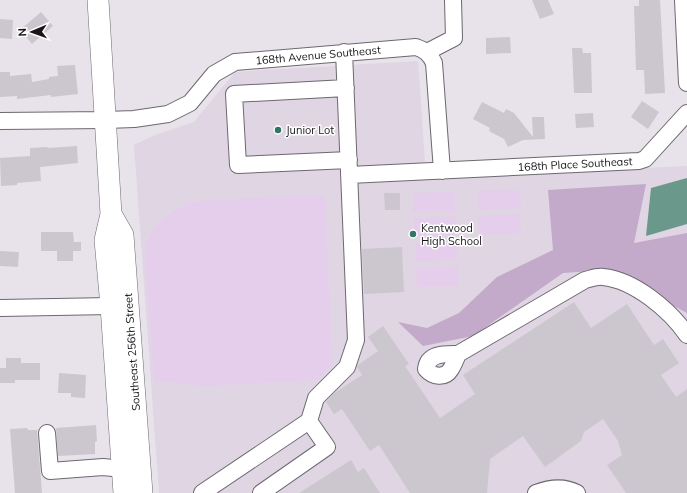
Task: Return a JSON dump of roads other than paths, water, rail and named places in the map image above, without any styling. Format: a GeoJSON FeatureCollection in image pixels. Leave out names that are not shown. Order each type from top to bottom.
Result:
{"type":"FeatureCollection","features":[{"type":"Feature","properties":{"kind":"main road","name":"Southeast 256th Street"},"geometry":{"type":"LineString","coordinates":[[98,0],[111,214],[105,240],[112,306],[123,469],[136,492]]}},
{"type":"Feature","properties":{"kind":"main road","name":"Southeast 256th Street"},"geometry":{"type":"LineString","coordinates":[[111,214],[123,235],[136,492]]}},
{"type":"Feature","properties":{"kind":"street"},"geometry":{"type":"LineString","coordinates":[[442,171],[434,63],[431,56],[427,52],[454,38],[452,0]]}},
{"type":"Feature","properties":{"kind":"street"},"geometry":{"type":"LineString","coordinates":[[683,0],[687,83]]}},
{"type":"Feature","properties":{"kind":"street","name":"168th Avenue Southeast"},"geometry":{"type":"LineString","coordinates":[[106,120],[134,119],[168,114],[190,102],[214,74],[235,62],[416,47],[427,52]]}},
{"type":"Feature","properties":{"kind":"street"},"geometry":{"type":"LineString","coordinates":[[202,493],[309,421],[316,398],[347,366],[356,340],[344,52]]}},
{"type":"Feature","properties":{"kind":"street","name":"168th Place Southeast"},"geometry":{"type":"LineString","coordinates":[[346,88],[234,94],[238,165],[349,167],[442,171],[639,161],[645,159],[687,112]]}},
{"type":"Feature","properties":{"kind":"street"},"geometry":{"type":"LineString","coordinates":[[0,121],[106,120]]}},
{"type":"Feature","properties":{"kind":"street"},"geometry":{"type":"LineString","coordinates":[[458,354],[585,280],[602,276],[622,281],[645,293],[662,308],[687,335]]}},
{"type":"Feature","properties":{"kind":"street"},"geometry":{"type":"LineString","coordinates":[[0,308],[112,306]]}},
{"type":"Feature","properties":{"kind":"street"},"geometry":{"type":"LineString","coordinates":[[261,493],[328,447],[309,421]]}},
{"type":"Feature","properties":{"kind":"street"},"geometry":{"type":"LineString","coordinates":[[46,432],[50,471],[103,467],[123,469]]}},
{"type":"Feature","properties":{"kind":"street"},"geometry":{"type":"LineString","coordinates":[[536,493],[550,488],[571,490],[577,493]]}},
{"type":"Feature","properties":{"kind":"place","name":"Junior Lot"},"geometry":{"type":"Point","coordinates":[278,130]}},
{"type":"Feature","properties":{"kind":"place","name":"Kentwood High School"},"geometry":{"type":"Point","coordinates":[413,234]}}]}
